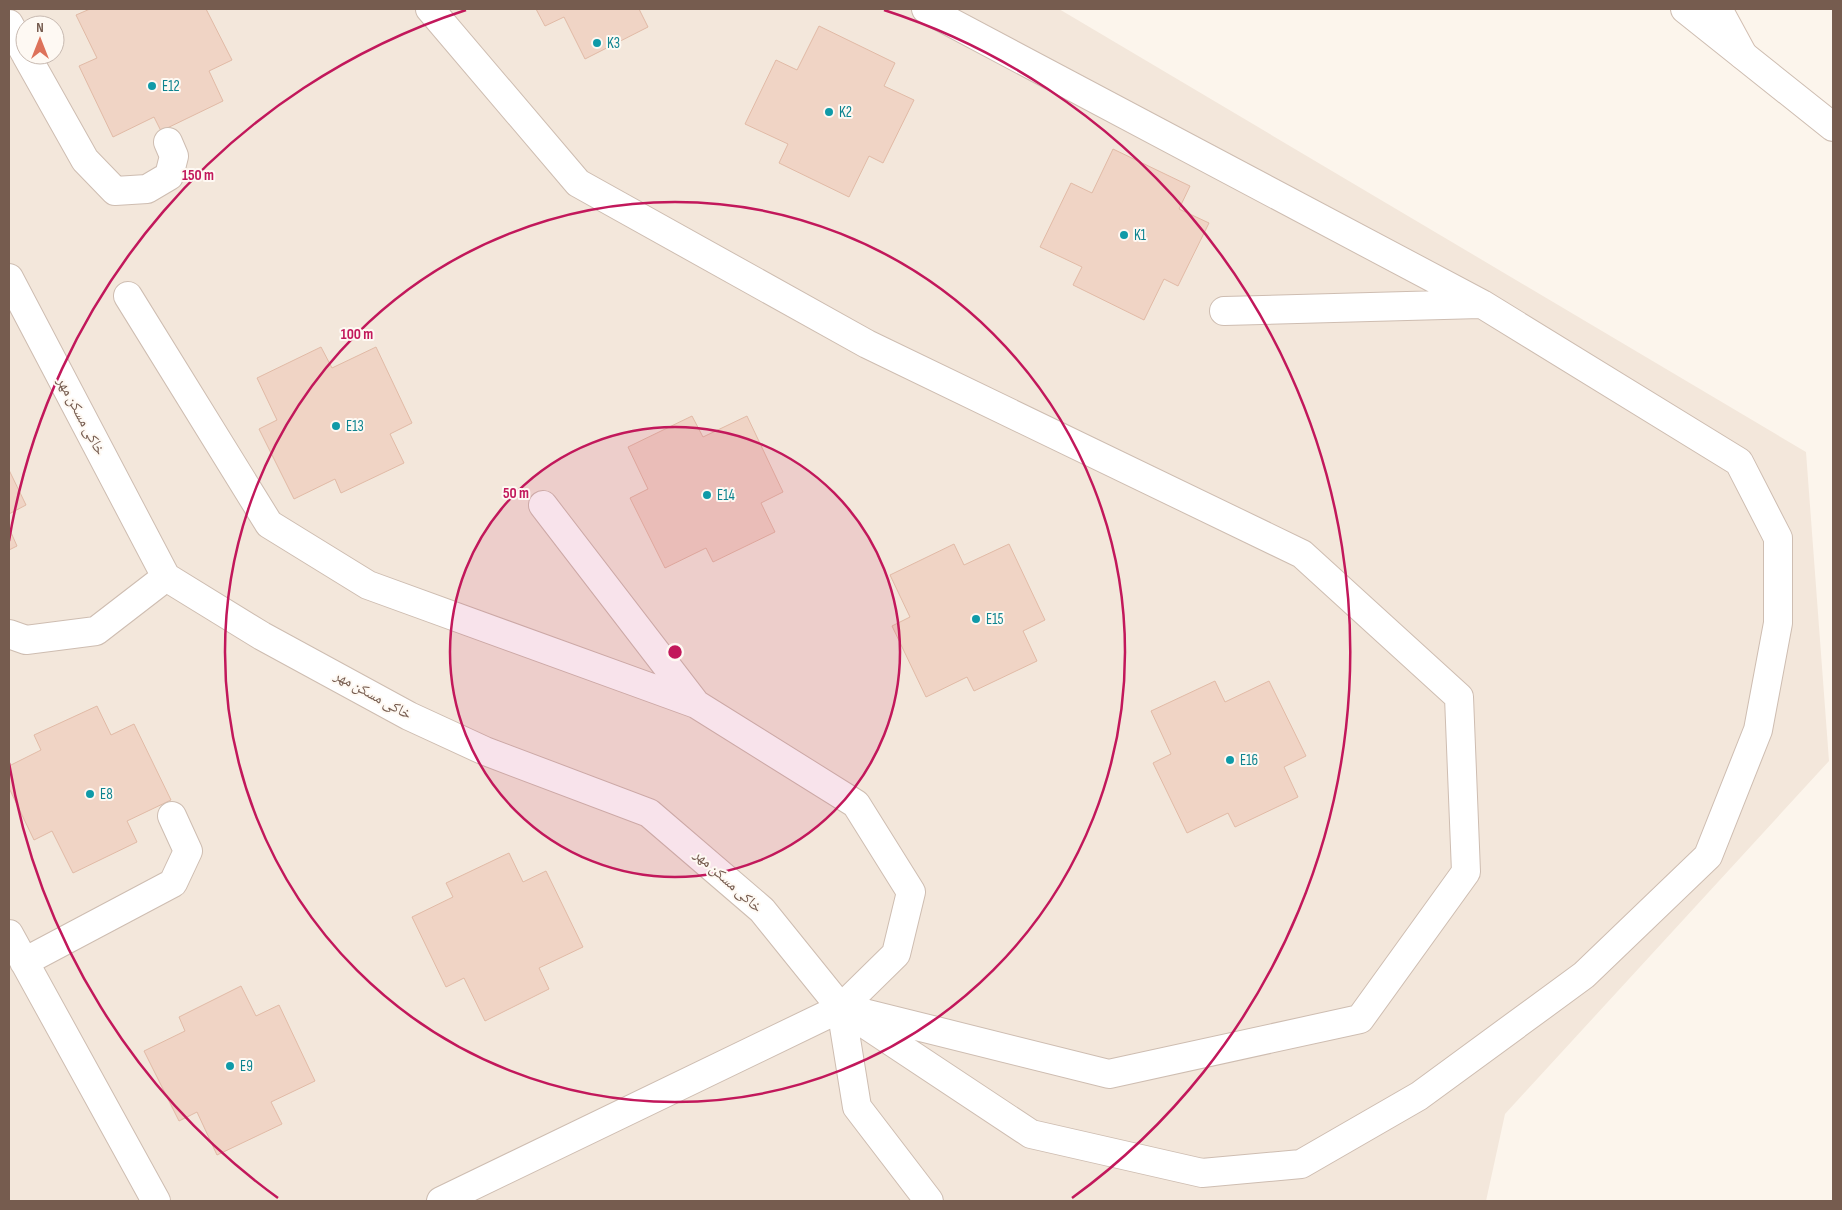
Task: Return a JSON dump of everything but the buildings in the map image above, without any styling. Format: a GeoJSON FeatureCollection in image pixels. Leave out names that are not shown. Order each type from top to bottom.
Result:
{"type":"FeatureCollection","features":[{"type":"Feature","properties":{"kind":"street"},"geometry":{"type":"LineString","coordinates":[[430,9],[578,183],[867,344],[1302,554],[1459,697],[1466,872],[1360,1019],[1109,1074],[841,1008]]}},
{"type":"Feature","properties":{"kind":"street"},"geometry":{"type":"LineString","coordinates":[[841,1008],[1031,1134],[1202,1174],[1301,1164],[1418,1096],[1577,981],[1708,856],[1758,730],[1778,623],[1778,538],[1739,462],[1482,304],[926,9]]}},
{"type":"Feature","properties":{"kind":"street"},"geometry":{"type":"LineString","coordinates":[[1685,9],[1833,127]]}},
{"type":"Feature","properties":{"kind":"street"},"geometry":{"type":"LineString","coordinates":[[1718,9],[1743,55]]}},
{"type":"Feature","properties":{"kind":"street"},"geometry":{"type":"LineString","coordinates":[[32,65],[85,160],[115,191],[146,189],[169,176],[174,156],[168,142]]}},
{"type":"Feature","properties":{"kind":"street","name":"خاکی مسکن مهر"},"geometry":{"type":"LineString","coordinates":[[9,278],[166,577],[262,636],[409,716],[485,751],[649,813],[762,910],[841,1008]]}},
{"type":"Feature","properties":{"kind":"street"},"geometry":{"type":"LineString","coordinates":[[128,296],[269,524],[368,585],[696,704],[856,804],[911,892],[896,954],[841,1008],[441,1201]]}},
{"type":"Feature","properties":{"kind":"street"},"geometry":{"type":"LineString","coordinates":[[1224,311],[1482,304]]}},
{"type":"Feature","properties":{"kind":"street"},"geometry":{"type":"LineString","coordinates":[[543,505],[696,704]]}},
{"type":"Feature","properties":{"kind":"street"},"geometry":{"type":"LineString","coordinates":[[9,634],[26,640],[96,631],[166,577]]}},
{"type":"Feature","properties":{"kind":"street"},"geometry":{"type":"LineString","coordinates":[[24,962],[173,883],[188,851],[172,816]]}},
{"type":"Feature","properties":{"kind":"street"},"geometry":{"type":"LineString","coordinates":[[9,934],[156,1201]]}},
{"type":"Feature","properties":{"kind":"street"},"geometry":{"type":"LineString","coordinates":[[841,1008],[857,1107],[929,1201]]}},
{"type":"Feature","properties":{"kind":"shaded area"},"geometry":{"type":"Polygon","coordinates":[[[9,9],[1059,9],[1806,452],[1829,761],[1505,1114],[1486,1201],[9,1201],[9,9]]]}},
{"type":"Feature","properties":{"kind":"place","name":"K3"},"geometry":{"type":"Point","coordinates":[597,43]}},
{"type":"Feature","properties":{"kind":"place","name":"E12"},"geometry":{"type":"Point","coordinates":[152,86]}},
{"type":"Feature","properties":{"kind":"place","name":"K2"},"geometry":{"type":"Point","coordinates":[829,112]}},
{"type":"Feature","properties":{"kind":"place","name":"K1"},"geometry":{"type":"Point","coordinates":[1124,235]}},
{"type":"Feature","properties":{"kind":"place","name":"E13"},"geometry":{"type":"Point","coordinates":[336,426]}},
{"type":"Feature","properties":{"kind":"place","name":"E14"},"geometry":{"type":"Point","coordinates":[707,495]}},
{"type":"Feature","properties":{"kind":"place","name":"E15"},"geometry":{"type":"Point","coordinates":[976,619]}},
{"type":"Feature","properties":{"kind":"place","name":"E16"},"geometry":{"type":"Point","coordinates":[1230,760]}},
{"type":"Feature","properties":{"kind":"place","name":"E8"},"geometry":{"type":"Point","coordinates":[90,794]}},
{"type":"Feature","properties":{"kind":"place","name":"E9"},"geometry":{"type":"Point","coordinates":[230,1066]}}]}
